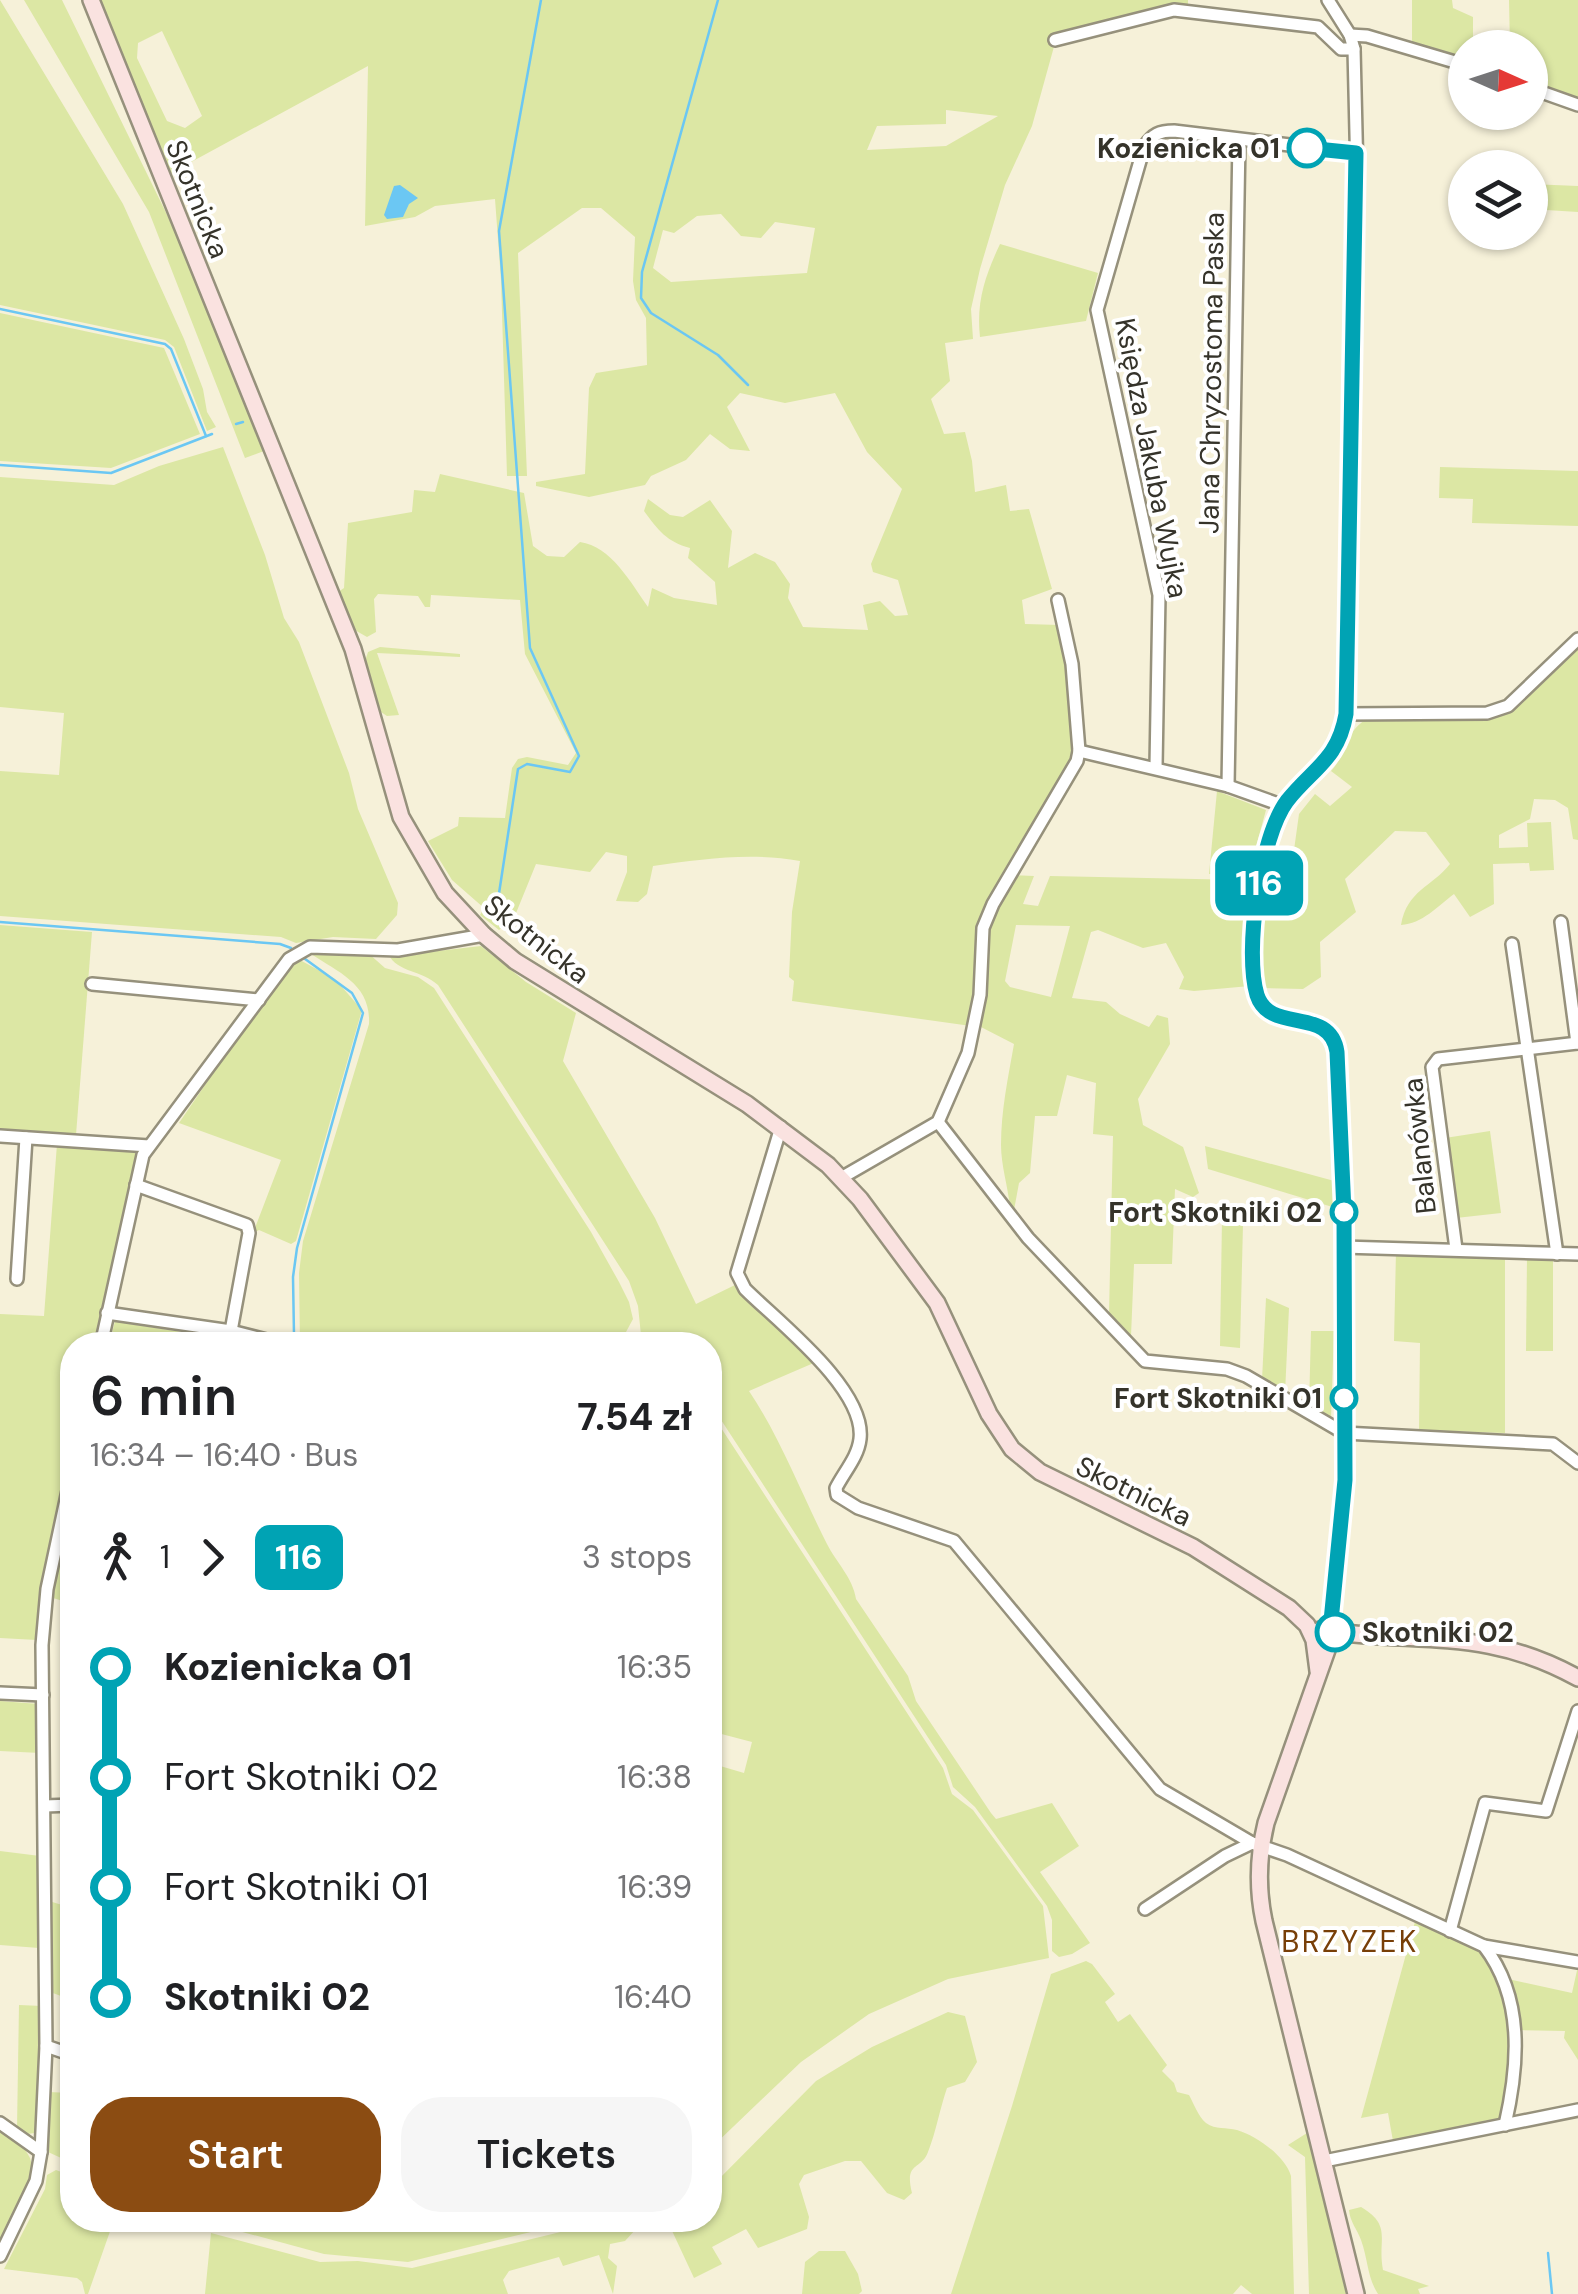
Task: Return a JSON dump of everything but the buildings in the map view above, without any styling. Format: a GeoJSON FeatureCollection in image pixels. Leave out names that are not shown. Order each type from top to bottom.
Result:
{"type":"FeatureCollection","features":[{"type":"Feature","properties":{"kind":"main road","name":"Skotnicka"},"geometry":{"type":"LineString","coordinates":[[92,0],[353,649],[402,817],[445,893],[484,935],[542,980],[781,1126],[841,1178],[937,1303],[989,1414],[1012,1448],[1057,1482],[1233,1570],[1321,1635]]}},
{"type":"Feature","properties":{"kind":"main road"},"geometry":{"type":"LineString","coordinates":[[1356,2294],[1264,1922],[1256,1844],[1318,1671],[1321,1635],[1455,1638],[1526,1653],[1578,1678]]}},
{"type":"Feature","properties":{"kind":"main road"},"geometry":{"type":"LineString","coordinates":[[1351,2267],[1367,2294]]}},
{"type":"Feature","properties":{"kind":"street"},"geometry":{"type":"LineString","coordinates":[[1321,1635],[1345,1480],[1344,1247],[1336,1042],[1322,1026],[1272,1015],[1258,996],[1254,911],[1266,855],[1284,806],[1331,755],[1346,714],[1356,153],[1354,50],[1350,35],[1328,0]]}},
{"type":"Feature","properties":{"kind":"street"},"geometry":{"type":"LineString","coordinates":[[1056,40],[1174,10],[1318,27],[1341,49],[1354,50]]}},
{"type":"Feature","properties":{"kind":"street"},"geometry":{"type":"LineString","coordinates":[[1350,35],[1448,60]]}},
{"type":"Feature","properties":{"kind":"street"},"geometry":{"type":"LineString","coordinates":[[1548,95],[1578,106]]}},
{"type":"Feature","properties":{"kind":"street","name":"Księdza Jakuba Wujka"},"geometry":{"type":"LineString","coordinates":[[1156,767],[1159,595],[1097,310],[1144,147],[1151,136],[1174,130],[1356,153]]}},
{"type":"Feature","properties":{"kind":"street","name":"Jana Chryzostoma Paska"},"geometry":{"type":"LineString","coordinates":[[1228,786],[1239,140]]}},
{"type":"Feature","properties":{"kind":"street"},"geometry":{"type":"LineString","coordinates":[[841,1178],[938,1122],[968,1053],[980,995],[983,928],[992,904],[1080,750],[1072,664],[1058,600]]}},
{"type":"Feature","properties":{"kind":"street"},"geometry":{"type":"LineString","coordinates":[[1346,714],[1487,713],[1508,706],[1578,639]]}},
{"type":"Feature","properties":{"kind":"street"},"geometry":{"type":"LineString","coordinates":[[1080,750],[1228,786],[1284,806]]}},
{"type":"Feature","properties":{"kind":"street","name":"Balanówka"},"geometry":{"type":"LineString","coordinates":[[1456,1249],[1432,1068],[1438,1059],[1578,1043],[1562,922]]}},
{"type":"Feature","properties":{"kind":"street"},"geometry":{"type":"LineString","coordinates":[[103,1332],[143,1155],[298,951],[323,946],[398,950],[484,935]]}},
{"type":"Feature","properties":{"kind":"street"},"geometry":{"type":"LineString","coordinates":[[1512,944],[1557,1254]]}},
{"type":"Feature","properties":{"kind":"street"},"geometry":{"type":"LineString","coordinates":[[92,984],[259,1000]]}},
{"type":"Feature","properties":{"kind":"street"},"geometry":{"type":"LineString","coordinates":[[938,1122],[1028,1238],[1146,1361],[1227,1370],[1246,1376],[1344,1432],[1553,1444],[1578,1463]]}},
{"type":"Feature","properties":{"kind":"street"},"geometry":{"type":"LineString","coordinates":[[781,1126],[738,1278],[744,1289],[816,1356],[856,1416],[860,1445],[836,1488],[837,1496],[858,1508],[954,1541],[1160,1789],[1256,1844],[1484,1946],[1578,1962]]}},
{"type":"Feature","properties":{"kind":"street"},"geometry":{"type":"LineString","coordinates":[[0,1136],[149,1146]]}},
{"type":"Feature","properties":{"kind":"street"},"geometry":{"type":"LineString","coordinates":[[16,1279],[26,1138]]}},
{"type":"Feature","properties":{"kind":"street"},"geometry":{"type":"LineString","coordinates":[[136,1185],[247,1225],[249,1233],[231,1330]]}},
{"type":"Feature","properties":{"kind":"street"},"geometry":{"type":"LineString","coordinates":[[1344,1247],[1578,1254]]}},
{"type":"Feature","properties":{"kind":"street"},"geometry":{"type":"LineString","coordinates":[[107,1312],[238,1332]]}},
{"type":"Feature","properties":{"kind":"street"},"geometry":{"type":"LineString","coordinates":[[0,2256],[36,2181],[41,2152],[46,2046],[44,1602],[60,1528]]}},
{"type":"Feature","properties":{"kind":"street"},"geometry":{"type":"LineString","coordinates":[[0,1693],[44,1695]]}},
{"type":"Feature","properties":{"kind":"street"},"geometry":{"type":"LineString","coordinates":[[1450,1931],[1485,1803],[1546,1811],[1578,1711]]}},
{"type":"Feature","properties":{"kind":"street"},"geometry":{"type":"LineString","coordinates":[[45,1806],[60,1805]]}},
{"type":"Feature","properties":{"kind":"street"},"geometry":{"type":"LineString","coordinates":[[1145,1909],[1225,1856],[1256,1844]]}},
{"type":"Feature","properties":{"kind":"street"},"geometry":{"type":"LineString","coordinates":[[1484,1946],[1498,1966],[1510,1998],[1516,2075],[1505,2125]]}},
{"type":"Feature","properties":{"kind":"street"},"geometry":{"type":"LineString","coordinates":[[46,2046],[60,2051]]}},
{"type":"Feature","properties":{"kind":"street"},"geometry":{"type":"LineString","coordinates":[[1324,2161],[1578,2110]]}},
{"type":"Feature","properties":{"kind":"street"},"geometry":{"type":"LineString","coordinates":[[0,2123],[41,2152]]}},
{"type":"Feature","properties":{"kind":"green space"},"geometry":{"type":"Polygon","coordinates":[[[0,0],[123,204],[184,339],[203,389],[207,412],[216,427],[207,431],[174,347],[165,340],[0,305],[0,0]]]}},
{"type":"Feature","properties":{"kind":"green space"},"geometry":{"type":"Polygon","coordinates":[[[24,0],[62,0],[174,229],[264,451],[245,458],[149,212],[24,0]]]}},
{"type":"Feature","properties":{"kind":"green space"},"geometry":{"type":"Polygon","coordinates":[[[100,0],[1188,0],[1188,9],[1055,43],[1032,126],[1005,185],[980,269],[971,309],[973,339],[945,343],[950,381],[931,399],[944,434],[965,432],[975,492],[1006,485],[1010,511],[1029,509],[1052,589],[1022,600],[1025,624],[1060,625],[1065,639],[1076,753],[985,910],[971,1026],[792,1001],[792,912],[800,861],[745,857],[653,866],[647,894],[638,902],[616,901],[627,872],[627,856],[606,852],[590,872],[536,864],[514,918],[499,930],[480,915],[484,908],[452,880],[428,841],[458,826],[459,817],[505,818],[512,768],[518,759],[527,757],[568,765],[576,753],[525,654],[520,600],[431,595],[430,607],[425,607],[418,596],[378,594],[374,599],[376,632],[367,637],[353,629],[338,592],[344,588],[348,523],[412,512],[414,490],[435,492],[440,474],[524,493],[533,546],[547,556],[564,557],[580,542],[601,550],[619,567],[648,607],[652,588],[674,598],[717,605],[715,582],[688,558],[690,548],[664,534],[644,511],[648,499],[670,515],[683,517],[710,500],[732,531],[728,568],[755,553],[775,562],[790,584],[788,598],[803,627],[868,630],[863,605],[880,601],[895,616],[908,615],[898,580],[873,572],[871,564],[902,489],[867,452],[835,393],[785,403],[740,393],[727,407],[750,451],[730,449],[710,434],[686,460],[651,476],[645,485],[589,497],[536,486],[536,482],[585,474],[589,388],[596,373],[647,365],[646,318],[636,300],[633,281],[635,237],[601,208],[582,208],[518,253],[527,476],[507,476],[495,199],[435,206],[415,217],[365,226],[368,66],[171,173],[100,0]],[[162,31],[138,43],[137,58],[167,121],[185,128],[202,116],[162,31]],[[946,110],[946,124],[877,126],[867,150],[946,146],[998,116],[946,110]],[[721,214],[697,216],[674,233],[663,230],[653,268],[671,282],[807,273],[815,228],[775,222],[761,238],[741,236],[721,214]]]}},
{"type":"Feature","properties":{"kind":"green space"},"geometry":{"type":"Polygon","coordinates":[[[1412,0],[1452,0],[1453,8],[1473,17],[1473,30],[1448,30],[1448,54],[1412,44],[1412,0]]]}},
{"type":"Feature","properties":{"kind":"green space"},"geometry":{"type":"Polygon","coordinates":[[[1509,0],[1578,0],[1578,100],[1548,88],[1548,30],[1510,30],[1509,0]]]}},
{"type":"Feature","properties":{"kind":"green space"},"geometry":{"type":"Polygon","coordinates":[[[1548,185],[1578,186],[1578,212],[1548,210],[1548,185]]]}},
{"type":"Feature","properties":{"kind":"green space"},"geometry":{"type":"Polygon","coordinates":[[[1000,244],[1098,273],[1086,321],[980,337],[983,289],[1000,244]]]}},
{"type":"Feature","properties":{"kind":"green space"},"geometry":{"type":"Polygon","coordinates":[[[0,313],[164,348],[200,434],[111,468],[0,461],[0,313]]]}},
{"type":"Feature","properties":{"kind":"green space"},"geometry":{"type":"Polygon","coordinates":[[[223,447],[265,555],[284,618],[299,642],[349,773],[358,809],[398,903],[397,915],[376,939],[333,937],[296,943],[281,937],[0,916],[0,771],[59,775],[64,713],[0,707],[0,477],[114,485],[159,466],[223,447]]]}},
{"type":"Feature","properties":{"kind":"green space"},"geometry":{"type":"Polygon","coordinates":[[[1440,467],[1578,471],[1578,526],[1472,523],[1473,499],[1439,498],[1440,467]]]}},
{"type":"Feature","properties":{"kind":"green space"},"geometry":{"type":"Polygon","coordinates":[[[380,647],[460,657],[377,653],[399,715],[387,716],[378,710],[365,661],[368,652],[380,647]]]}},
{"type":"Feature","properties":{"kind":"green space"},"geometry":{"type":"Polygon","coordinates":[[[1578,649],[1578,840],[1573,839],[1568,808],[1555,800],[1534,799],[1530,819],[1499,835],[1499,848],[1528,847],[1527,823],[1551,822],[1554,870],[1530,871],[1529,863],[1493,864],[1494,904],[1470,917],[1454,894],[1423,918],[1401,925],[1414,896],[1450,864],[1426,832],[1395,831],[1345,879],[1356,912],[1320,942],[1321,977],[1303,989],[1259,988],[1262,892],[1279,881],[1294,850],[1299,814],[1315,794],[1330,806],[1352,787],[1331,771],[1355,729],[1370,717],[1505,715],[1578,649]]]}},
{"type":"Feature","properties":{"kind":"green space"},"geometry":{"type":"Polygon","coordinates":[[[1217,791],[1266,810],[1248,876],[1209,874],[1217,791]]]}},
{"type":"Feature","properties":{"kind":"green space"},"geometry":{"type":"Polygon","coordinates":[[[1012,875],[1034,876],[1023,904],[1038,906],[1050,876],[1244,880],[1250,893],[1250,986],[1179,989],[1184,977],[1166,943],[1143,948],[1098,930],[1091,932],[1072,998],[1106,1002],[1120,1014],[1149,1027],[1157,1015],[1168,1018],[1170,1044],[1138,1099],[1143,1125],[1183,1147],[1199,1193],[1193,1197],[1175,1189],[1172,1264],[1134,1264],[1131,1336],[1109,1314],[1113,1136],[1093,1134],[1096,1083],[1067,1075],[1057,1116],[1035,1116],[1030,1173],[1019,1183],[1014,1210],[1010,1207],[1001,1132],[1014,1044],[979,1026],[989,920],[1012,875]],[[1016,925],[1005,981],[1010,987],[1051,997],[1070,926],[1016,925]]]}},
{"type":"Feature","properties":{"kind":"green space"},"geometry":{"type":"Polygon","coordinates":[[[0,925],[92,932],[76,1135],[0,1131],[0,925]]]}},
{"type":"Feature","properties":{"kind":"green space"},"geometry":{"type":"Polygon","coordinates":[[[481,946],[526,982],[576,1013],[563,1061],[655,1218],[696,1304],[735,1285],[816,1362],[749,1391],[856,1599],[908,1676],[916,1701],[991,1813],[996,1819],[1052,1803],[1079,1846],[1040,1872],[1090,1943],[1059,1957],[1052,1951],[1052,1920],[1047,1906],[975,1807],[953,1787],[946,1765],[722,1421],[722,1332],[641,1332],[638,1306],[629,1281],[438,985],[398,965],[388,954],[481,946]]]}},
{"type":"Feature","properties":{"kind":"green space"},"geometry":{"type":"Polygon","coordinates":[[[368,953],[385,968],[418,977],[434,988],[619,1282],[633,1319],[626,1332],[300,1332],[303,1241],[369,1024],[365,999],[352,981],[311,954],[368,953]]]}},
{"type":"Feature","properties":{"kind":"green space"},"geometry":{"type":"Polygon","coordinates":[[[298,959],[335,979],[362,1010],[296,1241],[291,1244],[259,1230],[253,1233],[281,1160],[179,1123],[270,990],[298,959]]]}},
{"type":"Feature","properties":{"kind":"green space"},"geometry":{"type":"Polygon","coordinates":[[[1490,1131],[1501,1213],[1456,1218],[1445,1138],[1490,1131]]]}},
{"type":"Feature","properties":{"kind":"green space"},"geometry":{"type":"Polygon","coordinates":[[[57,1144],[130,1150],[135,1153],[135,1165],[98,1332],[60,1332],[60,1505],[39,1604],[37,1640],[0,1638],[0,1314],[44,1316],[57,1144]]]}},
{"type":"Feature","properties":{"kind":"green space"},"geometry":{"type":"Polygon","coordinates":[[[1205,1146],[1338,1182],[1339,1209],[1208,1169],[1205,1146]]]}},
{"type":"Feature","properties":{"kind":"green space"},"geometry":{"type":"Polygon","coordinates":[[[1222,1218],[1243,1224],[1240,1348],[1220,1346],[1222,1218]]]}},
{"type":"Feature","properties":{"kind":"green space"},"geometry":{"type":"Polygon","coordinates":[[[1396,1251],[1505,1256],[1505,1433],[1419,1430],[1420,1343],[1394,1341],[1396,1251]]]}},
{"type":"Feature","properties":{"kind":"green space"},"geometry":{"type":"Polygon","coordinates":[[[1527,1257],[1553,1258],[1553,1351],[1526,1351],[1527,1257]]]}},
{"type":"Feature","properties":{"kind":"green space"},"geometry":{"type":"Polygon","coordinates":[[[1266,1298],[1289,1308],[1285,1393],[1262,1380],[1266,1298]]]}},
{"type":"Feature","properties":{"kind":"green space"},"geometry":{"type":"Polygon","coordinates":[[[115,1321],[184,1332],[112,1332],[115,1321]]]}},
{"type":"Feature","properties":{"kind":"green space"},"geometry":{"type":"Polygon","coordinates":[[[1311,1331],[1334,1331],[1331,1419],[1309,1406],[1311,1331]]]}},
{"type":"Feature","properties":{"kind":"green space"},"geometry":{"type":"Polygon","coordinates":[[[722,1429],[943,1768],[952,1794],[973,1810],[1043,1906],[1049,1958],[948,1979],[869,2014],[801,2062],[722,2138],[722,1767],[744,1773],[752,1742],[722,1734],[722,1429]]]}},
{"type":"Feature","properties":{"kind":"green space"},"geometry":{"type":"Polygon","coordinates":[[[60,1549],[60,1600],[50,1597],[60,1549]]]}},
{"type":"Feature","properties":{"kind":"green space"},"geometry":{"type":"Polygon","coordinates":[[[0,1701],[39,1704],[40,1753],[0,1751],[0,1701]]]}},
{"type":"Feature","properties":{"kind":"green space"},"geometry":{"type":"Polygon","coordinates":[[[0,1851],[40,1856],[39,1948],[0,1945],[0,1851]]]}},
{"type":"Feature","properties":{"kind":"green space"},"geometry":{"type":"Polygon","coordinates":[[[49,1901],[60,1904],[60,1996],[50,1992],[49,1901]]]}},
{"type":"Feature","properties":{"kind":"green space"},"geometry":{"type":"Polygon","coordinates":[[[1416,1918],[1484,1952],[1507,1999],[1513,2072],[1502,2119],[1483,2121],[1454,2133],[1393,2141],[1388,2113],[1361,2118],[1416,1918]]]}},
{"type":"Feature","properties":{"kind":"green space"},"geometry":{"type":"Polygon","coordinates":[[[1086,1961],[1115,1994],[1105,2002],[1118,2022],[1130,2014],[1167,2065],[1162,2071],[1177,2092],[1189,2095],[1203,2120],[1214,2127],[1253,2137],[1277,2154],[1288,2169],[1294,2294],[1252,2294],[1241,2285],[1233,2294],[951,2294],[1051,1974],[1086,1961]]]}},
{"type":"Feature","properties":{"kind":"green space"},"geometry":{"type":"Polygon","coordinates":[[[1578,1966],[1578,2060],[1564,2038],[1565,2031],[1518,2030],[1508,1979],[1572,1993],[1578,1966]]]}},
{"type":"Feature","properties":{"kind":"green space"},"geometry":{"type":"Polygon","coordinates":[[[19,2005],[42,2006],[38,2124],[35,2133],[27,2134],[17,2128],[19,2005]]]}},
{"type":"Feature","properties":{"kind":"green space"},"geometry":{"type":"Polygon","coordinates":[[[948,2012],[965,2016],[977,2062],[965,2082],[947,2088],[928,2152],[910,2176],[912,2193],[904,2200],[887,2193],[861,2161],[845,2161],[804,2175],[799,2184],[809,2217],[807,2229],[758,2248],[746,2229],[712,2247],[722,2264],[694,2278],[673,2232],[722,2232],[722,2176],[816,2081],[872,2047],[948,2012]]]}},
{"type":"Feature","properties":{"kind":"green space"},"geometry":{"type":"Polygon","coordinates":[[[48,2092],[60,2092],[60,2158],[48,2152],[48,2092]]]}},
{"type":"Feature","properties":{"kind":"green space"},"geometry":{"type":"Polygon","coordinates":[[[0,2130],[25,2150],[31,2167],[26,2188],[0,2242],[0,2130]]]}},
{"type":"Feature","properties":{"kind":"green space"},"geometry":{"type":"Polygon","coordinates":[[[1307,2133],[1346,2294],[1309,2294],[1305,2157],[1288,2145],[1307,2133]]]}},
{"type":"Feature","properties":{"kind":"green space"},"geometry":{"type":"Polygon","coordinates":[[[60,2172],[60,2232],[110,2232],[88,2294],[77,2278],[4,2269],[45,2189],[47,2175],[60,2172]]]}},
{"type":"Feature","properties":{"kind":"green space"},"geometry":{"type":"Polygon","coordinates":[[[1361,2207],[1380,2227],[1383,2270],[1429,2286],[1418,2289],[1420,2294],[1378,2294],[1349,2210],[1361,2207]]]}},
{"type":"Feature","properties":{"kind":"green space"},"geometry":{"type":"Polygon","coordinates":[[[242,2232],[531,2232],[408,2262],[324,2254],[242,2232]]]}},
{"type":"Feature","properties":{"kind":"green space"},"geometry":{"type":"Polygon","coordinates":[[[560,2232],[633,2232],[625,2241],[610,2244],[608,2258],[617,2266],[613,2294],[599,2255],[563,2266],[559,2257],[509,2271],[503,2280],[508,2294],[205,2294],[211,2233],[320,2262],[358,2261],[412,2268],[560,2232]]]}},
{"type":"Feature","properties":{"kind":"green space"},"geometry":{"type":"Polygon","coordinates":[[[819,2251],[845,2251],[858,2274],[862,2291],[859,2294],[802,2294],[805,2262],[819,2251]]]}},
{"type":"Feature","properties":{"kind":"water"},"geometry":{"type":"Polygon","coordinates":[[[400,185],[418,198],[409,204],[403,217],[387,219],[384,215],[394,186],[400,185]]]}},
{"type":"Feature","properties":{"kind":"waterway"},"geometry":{"type":"LineString","coordinates":[[496,913],[518,769],[527,764],[570,772],[579,756],[530,648],[499,231],[541,0]]}},
{"type":"Feature","properties":{"kind":"waterway"},"geometry":{"type":"LineString","coordinates":[[718,0],[642,272],[641,298],[651,313],[718,355],[748,385]]}},
{"type":"Feature","properties":{"kind":"waterway"},"geometry":{"type":"LineString","coordinates":[[0,309],[165,344],[171,349],[206,436]]}},
{"type":"Feature","properties":{"kind":"waterway"},"geometry":{"type":"LineString","coordinates":[[236,424],[243,422]]}},
{"type":"Feature","properties":{"kind":"waterway"},"geometry":{"type":"LineString","coordinates":[[0,465],[111,473],[212,434]]}},
{"type":"Feature","properties":{"kind":"waterway"},"geometry":{"type":"LineString","coordinates":[[0,922],[280,944],[291,948]]}},
{"type":"Feature","properties":{"kind":"waterway"},"geometry":{"type":"LineString","coordinates":[[294,1332],[297,1248],[363,1013],[352,993],[301,956]]}},
{"type":"Feature","properties":{"kind":"waterway"},"geometry":{"type":"LineString","coordinates":[[1548,2253],[1552,2294]]}},
{"type":"Feature","properties":{"kind":"bus line","name":"116"},"geometry":{"type":"LineString","coordinates":[[1307,148],[1356,153],[1346,714],[1331,755],[1284,806],[1257,890],[1254,938],[1258,996],[1265,1008],[1272,1015],[1322,1026],[1336,1042],[1344,1212],[1345,1480],[1330,1631],[1335,1632]]}},
{"type":"Feature","properties":{"kind":"place","name":"Kozienicka 01"},"geometry":{"type":"Point","coordinates":[1307,148]}},
{"type":"Feature","properties":{"kind":"place","name":"Fort Skotniki 02"},"geometry":{"type":"Point","coordinates":[1344,1212]}},
{"type":"Feature","properties":{"kind":"place","name":"Fort Skotniki 01"},"geometry":{"type":"Point","coordinates":[1344,1398]}},
{"type":"Feature","properties":{"kind":"place","name":"Skotniki 02"},"geometry":{"type":"Point","coordinates":[1335,1632]}},
{"type":"Feature","properties":{"kind":"district","name":"BRZYZEK"},"geometry":{"type":"Point","coordinates":[1350,1942]}}]}
